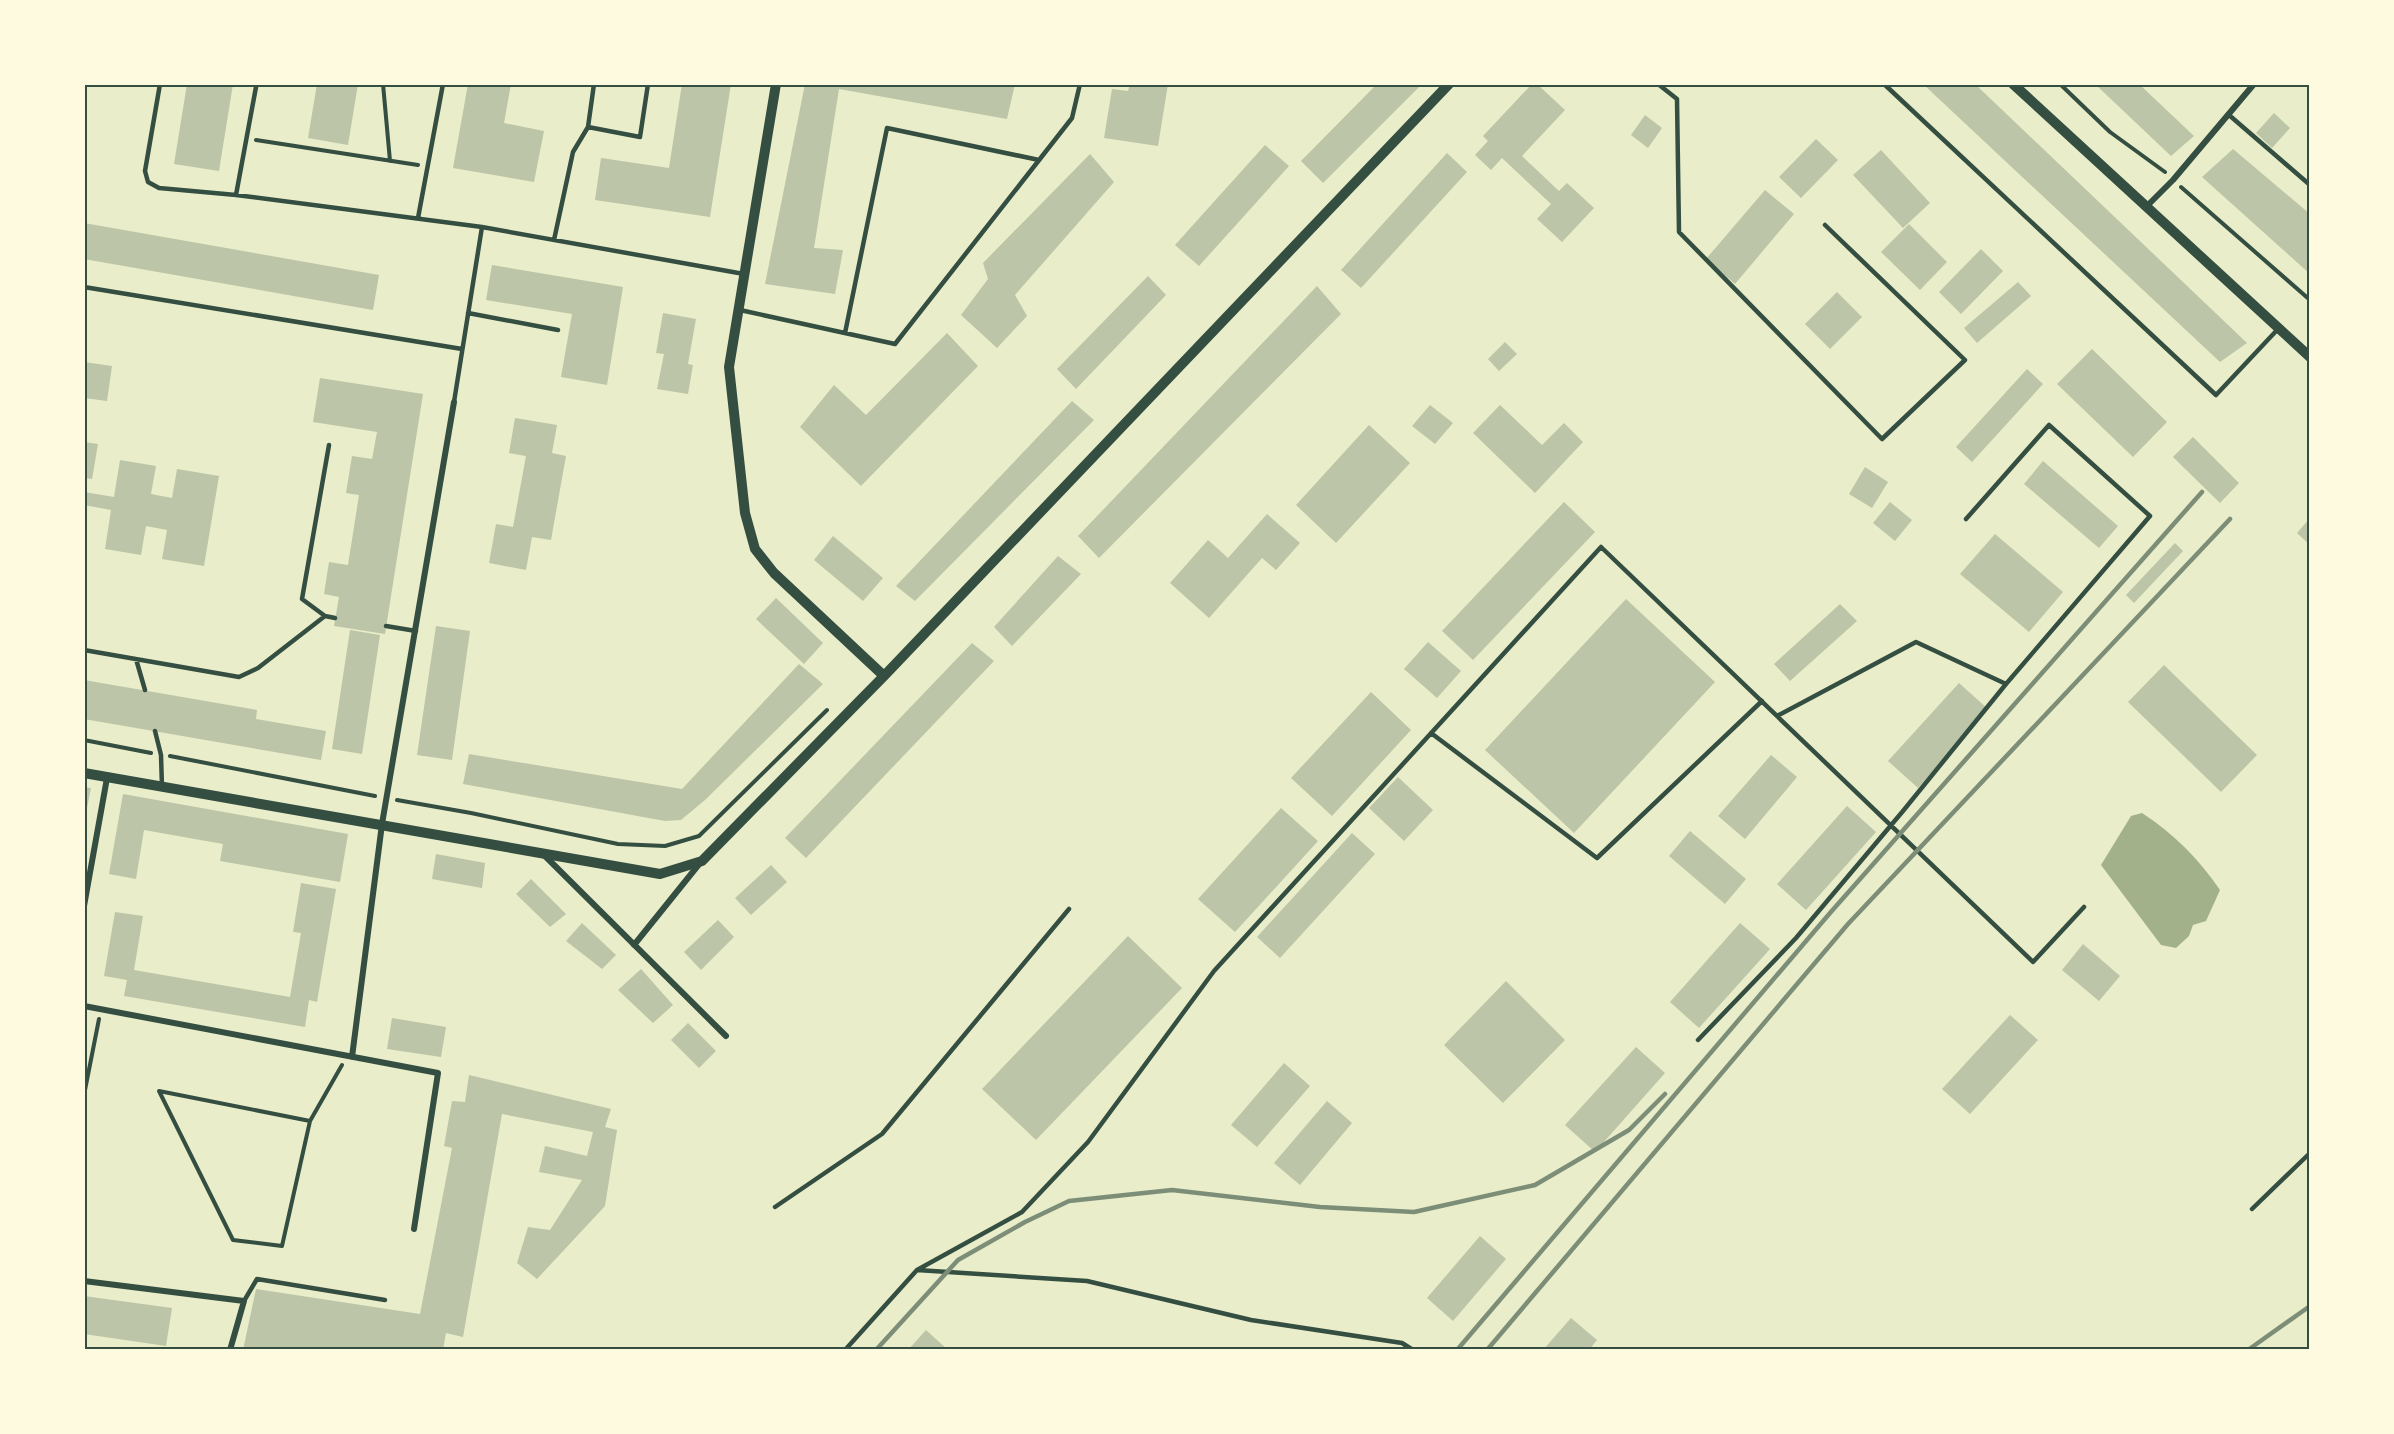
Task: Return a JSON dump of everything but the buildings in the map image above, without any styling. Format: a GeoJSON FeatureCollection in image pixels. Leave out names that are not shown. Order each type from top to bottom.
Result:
{"type":"FeatureCollection","features":[{"type":"Feature","properties":{"kind":"street"},"geometry":{"type":"LineString","coordinates":[[776,84],[729,367],[744,513],[755,549],[774,573],[884,676]]}},
{"type":"Feature","properties":{"kind":"street"},"geometry":{"type":"LineString","coordinates":[[634,945],[702,861],[884,676],[1449,84]]}},
{"type":"Feature","properties":{"kind":"street"},"geometry":{"type":"LineString","coordinates":[[2013,84],[2310,357]]}},
{"type":"Feature","properties":{"kind":"street"},"geometry":{"type":"LineString","coordinates":[[2146,207],[2173,180],[2254,84]]}},
{"type":"Feature","properties":{"kind":"street"},"geometry":{"type":"LineString","coordinates":[[349,1057],[382,824],[453,402]]}},
{"type":"Feature","properties":{"kind":"street"},"geometry":{"type":"LineString","coordinates":[[84,773],[660,874],[702,861]]}},
{"type":"Feature","properties":{"kind":"street"},"geometry":{"type":"LineString","coordinates":[[84,906],[107,778]]}},
{"type":"Feature","properties":{"kind":"street"},"geometry":{"type":"LineString","coordinates":[[543,853],[726,1036]]}},
{"type":"Feature","properties":{"kind":"street"},"geometry":{"type":"LineString","coordinates":[[84,1006],[438,1073],[414,1229]]}},
{"type":"Feature","properties":{"kind":"street"},"geometry":{"type":"LineString","coordinates":[[84,1281],[244,1301],[230,1350]]}},
{"type":"Feature","properties":{"kind":"lane"},"geometry":{"type":"LineString","coordinates":[[160,84],[144,171],[148,182],[159,188],[236,195],[482,227],[744,274]]}},
{"type":"Feature","properties":{"kind":"lane"},"geometry":{"type":"LineString","coordinates":[[418,218],[443,84]]}},
{"type":"Feature","properties":{"kind":"lane"},"geometry":{"type":"LineString","coordinates":[[554,240],[573,152],[588,127],[594,84]]}},
{"type":"Feature","properties":{"kind":"lane"},"geometry":{"type":"LineString","coordinates":[[588,127],[640,137],[648,84]]}},
{"type":"Feature","properties":{"kind":"lane"},"geometry":{"type":"LineString","coordinates":[[738,309],[895,344],[1072,118],[1080,84]]}},
{"type":"Feature","properties":{"kind":"lane"},"geometry":{"type":"LineString","coordinates":[[1658,84],[1677,99],[1679,232],[1882,439],[1965,360],[1826,225]]}},
{"type":"Feature","properties":{"kind":"lane"},"geometry":{"type":"LineString","coordinates":[[1884,84],[2216,395],[2278,329]]}},
{"type":"Feature","properties":{"kind":"lane"},"geometry":{"type":"LineString","coordinates":[[236,195],[256,87]]}},
{"type":"Feature","properties":{"kind":"lane"},"geometry":{"type":"LineString","coordinates":[[2229,115],[2310,185]]}},
{"type":"Feature","properties":{"kind":"lane"},"geometry":{"type":"LineString","coordinates":[[845,333],[887,128],[1039,160]]}},
{"type":"Feature","properties":{"kind":"lane"},"geometry":{"type":"LineString","coordinates":[[453,402],[482,227]]}},
{"type":"Feature","properties":{"kind":"lane"},"geometry":{"type":"LineString","coordinates":[[84,287],[462,349]]}},
{"type":"Feature","properties":{"kind":"lane"},"geometry":{"type":"LineString","coordinates":[[468,313],[558,330]]}},
{"type":"Feature","properties":{"kind":"lane"},"geometry":{"type":"LineString","coordinates":[[1698,1040],[1796,938],[2006,684],[2150,516],[2049,425],[1966,519]]}},
{"type":"Feature","properties":{"kind":"lane"},"geometry":{"type":"LineString","coordinates":[[329,445],[302,599],[325,616],[335,618]]}},
{"type":"Feature","properties":{"kind":"lane"},"geometry":{"type":"LineString","coordinates":[[845,1350],[917,1270],[1022,1212],[1088,1142],[1214,971],[1601,547],[2032,962],[2084,907]]}},
{"type":"Feature","properties":{"kind":"lane"},"geometry":{"type":"LineString","coordinates":[[84,650],[239,677],[258,668],[325,616]]}},
{"type":"Feature","properties":{"kind":"lane"},"geometry":{"type":"LineString","coordinates":[[386,626],[416,631]]}},
{"type":"Feature","properties":{"kind":"lane"},"geometry":{"type":"LineString","coordinates":[[1778,716],[1916,642],[2006,684]]}},
{"type":"Feature","properties":{"kind":"lane"},"geometry":{"type":"LineString","coordinates":[[136,659],[145,690]]}},
{"type":"Feature","properties":{"kind":"lane"},"geometry":{"type":"LineString","coordinates":[[1431,733],[1597,858],[1762,701]]}},
{"type":"Feature","properties":{"kind":"lane"},"geometry":{"type":"LineString","coordinates":[[155,731],[161,755],[162,787]]}},
{"type":"Feature","properties":{"kind":"lane"},"geometry":{"type":"LineString","coordinates":[[775,1207],[882,1134],[1070,909]]}},
{"type":"Feature","properties":{"kind":"lane"},"geometry":{"type":"LineString","coordinates":[[2253,1209],[2310,1153]]}},
{"type":"Feature","properties":{"kind":"lane"},"geometry":{"type":"LineString","coordinates":[[917,1270],[1087,1281],[1251,1320],[1402,1343],[1413,1350]]}},
{"type":"Feature","properties":{"kind":"lane"},"geometry":{"type":"LineString","coordinates":[[244,1301],[257,1279],[385,1300]]}},
{"type":"Feature","properties":{"kind":"path"},"geometry":{"type":"LineString","coordinates":[[383,84],[390,161]]}},
{"type":"Feature","properties":{"kind":"path"},"geometry":{"type":"LineString","coordinates":[[2060,84],[2110,132],[2157,165],[2310,300]]}},
{"type":"Feature","properties":{"kind":"path"},"geometry":{"type":"LineString","coordinates":[[246,138],[428,166]]}},
{"type":"Feature","properties":{"kind":"path"},"geometry":{"type":"LineString","coordinates":[[84,740],[387,799],[471,813],[618,844],[664,846]]}},
{"type":"Feature","properties":{"kind":"path"},"geometry":{"type":"LineString","coordinates":[[84,1095],[101,1009]]}},
{"type":"Feature","properties":{"kind":"path"},"geometry":{"type":"LineString","coordinates":[[310,1121],[159,1091],[233,1240],[282,1246],[310,1121],[349,1057]]}},
{"type":"Feature","properties":{"kind":"shaded area"},"geometry":{"type":"Polygon","coordinates":[[[2142,813],[2185,848],[2220,890],[2206,921],[2193,925],[2189,936],[2176,948],[2161,945],[2101,865],[2131,816],[2142,813]]]}},
{"type":"Feature","properties":{"kind":"railway"},"geometry":{"type":"LineString","coordinates":[[1457,1350],[1830,913],[2202,492]]}},
{"type":"Feature","properties":{"kind":"railway"},"geometry":{"type":"LineString","coordinates":[[1487,1350],[1848,924],[2230,519]]}},
{"type":"Feature","properties":{"kind":"railway"},"geometry":{"type":"LineString","coordinates":[[876,1350],[958,1260],[1025,1222],[1069,1201],[1172,1190],[1320,1207],[1414,1212],[1535,1185],[1629,1130],[1665,1094]]}},
{"type":"Feature","properties":{"kind":"railway"},"geometry":{"type":"LineString","coordinates":[[2248,1350],[2310,1306]]}}]}
